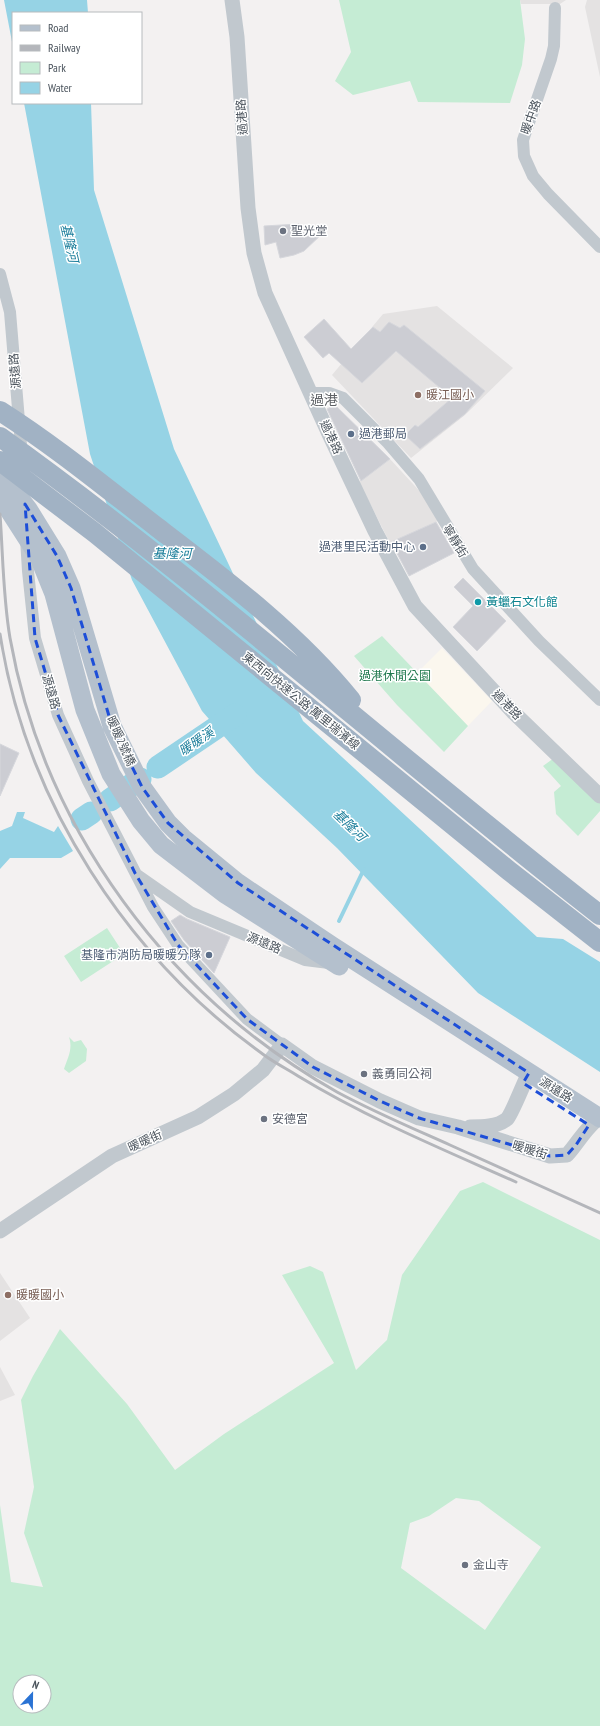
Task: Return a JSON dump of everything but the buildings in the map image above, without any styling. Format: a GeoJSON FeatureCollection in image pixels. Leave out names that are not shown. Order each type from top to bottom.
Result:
{"type":"FeatureCollection","features":[{"type":"Feature","properties":{"kind":"highway"},"geometry":{"type":"LineString","coordinates":[[0,411],[103,485],[240,592],[302,647],[345,692],[380,736]]}},
{"type":"Feature","properties":{"kind":"highway","name":"東西向快速公路 萬里瑞濱線"},"geometry":{"type":"LineString","coordinates":[[0,437],[77,492],[380,736],[536,865],[600,914]]}},
{"type":"Feature","properties":{"kind":"highway","name":"東西向快速公路 萬里瑞濱線"},"geometry":{"type":"LineString","coordinates":[[0,461],[95,533],[508,870],[600,942]]}},
{"type":"Feature","properties":{"kind":"main road","name":"暖暖2號橋"},"geometry":{"type":"LineString","coordinates":[[0,473],[28,509],[57,556],[70,588],[112,726],[142,787],[168,823],[183,838],[306,937]]}},
{"type":"Feature","properties":{"kind":"main road","name":"暖暖2號橋"},"geometry":{"type":"LineString","coordinates":[[0,496],[39,557],[54,594],[85,710],[111,774],[141,820],[161,845],[225,894],[306,937]]}},
{"type":"Feature","properties":{"kind":"main road","name":"源遠路"},"geometry":{"type":"LineString","coordinates":[[306,937],[335,964],[598,1122]]}},
{"type":"Feature","properties":{"kind":"main road","name":"源遠路"},"geometry":{"type":"LineString","coordinates":[[306,937],[526,1078]]}},
{"type":"Feature","properties":{"kind":"street","name":"過港路"},"geometry":{"type":"LineString","coordinates":[[232,0],[237,36],[248,208],[254,253],[266,293],[310,393],[374,531],[415,606],[513,712],[600,796]]}},
{"type":"Feature","properties":{"kind":"street","name":"暖中路"},"geometry":{"type":"LineString","coordinates":[[555,8],[554,46],[551,59],[523,140],[524,156],[533,176],[538,182],[600,247]]}},
{"type":"Feature","properties":{"kind":"street","name":"源遠路"},"geometry":{"type":"LineString","coordinates":[[0,274],[10,312],[22,455],[28,571],[35,638],[58,715],[88,781],[135,873],[190,912],[305,960],[335,964]]}},
{"type":"Feature","properties":{"kind":"street","name":"寧靜街"},"geometry":{"type":"LineString","coordinates":[[310,393],[328,393],[343,398],[388,443],[419,479],[473,569],[539,641],[600,700]]}},
{"type":"Feature","properties":{"kind":"street","name":"暖暖街"},"geometry":{"type":"LineString","coordinates":[[135,873],[153,907],[178,945],[247,1019],[313,1067],[380,1101],[419,1118],[458,1127],[550,1156],[560,1157],[567,1155],[598,1122]]}},
{"type":"Feature","properties":{"kind":"street","name":"暖暖街"},"geometry":{"type":"LineString","coordinates":[[0,1231],[112,1156],[198,1117],[234,1094],[263,1070],[282,1045]]}},
{"type":"Feature","properties":{"kind":"street","name":"暖暖街"},"geometry":{"type":"LineString","coordinates":[[458,1127],[485,1127],[494,1125],[508,1118],[526,1078]]}},
{"type":"Feature","properties":{"kind":"highlighted area"},"geometry":{"type":"Polygon","coordinates":[[[25,504],[57,556],[71,588],[112,726],[142,787],[168,823],[238,883],[529,1073],[523,1083],[589,1125],[576,1145],[567,1155],[550,1156],[419,1118],[380,1101],[313,1067],[247,1019],[178,945],[135,873],[58,715],[35,638],[25,504]]]}},
{"type":"Feature","properties":{"kind":"shaded area"},"geometry":{"type":"Polygon","coordinates":[[[520,0],[566,0],[560,4],[521,4],[520,0]]]}},
{"type":"Feature","properties":{"kind":"shaded area"},"geometry":{"type":"Polygon","coordinates":[[[587,0],[600,0],[600,77],[585,7],[587,0]]]}},
{"type":"Feature","properties":{"kind":"shaded area","name":"暖江國小"},"geometry":{"type":"Polygon","coordinates":[[[437,306],[513,368],[465,415],[411,458],[332,375],[383,314],[437,306]]]}},
{"type":"Feature","properties":{"kind":"shaded area"},"geometry":{"type":"Polygon","coordinates":[[[390,459],[425,497],[438,521],[390,543],[359,482],[390,459]]]}},
{"type":"Feature","properties":{"kind":"shaded area"},"geometry":{"type":"Polygon","coordinates":[[[442,648],[492,701],[468,726],[417,673],[442,648]]]}},
{"type":"Feature","properties":{"kind":"shaded area","name":"暖暖國小"},"geometry":{"type":"Polygon","coordinates":[[[0,1273],[30,1318],[0,1341],[0,1273]]]}},
{"type":"Feature","properties":{"kind":"shaded area"},"geometry":{"type":"Polygon","coordinates":[[[0,1367],[15,1395],[0,1401],[0,1367]]]}},
{"type":"Feature","properties":{"kind":"green space"},"geometry":{"type":"Polygon","coordinates":[[[339,0],[520,0],[525,39],[522,65],[510,103],[418,102],[410,81],[353,95],[335,81],[351,52],[339,0]]]}},
{"type":"Feature","properties":{"kind":"green space","name":"過港休閒公園"},"geometry":{"type":"Polygon","coordinates":[[[382,636],[468,726],[444,752],[397,705],[354,656],[382,636]]]}},
{"type":"Feature","properties":{"kind":"green space"},"geometry":{"type":"Polygon","coordinates":[[[554,758],[600,801],[600,811],[578,836],[556,814],[554,792],[561,786],[543,766],[554,758]]]}},
{"type":"Feature","properties":{"kind":"green space"},"geometry":{"type":"Polygon","coordinates":[[[107,928],[124,954],[81,982],[64,956],[107,928]]]}},
{"type":"Feature","properties":{"kind":"green space"},"geometry":{"type":"Polygon","coordinates":[[[69,1037],[74,1042],[81,1040],[87,1049],[86,1061],[69,1073],[64,1069],[70,1049],[69,1037]]]}},
{"type":"Feature","properties":{"kind":"green space"},"geometry":{"type":"Polygon","coordinates":[[[483,1182],[600,1240],[600,1726],[0,1726],[0,1505],[11,1582],[43,1587],[24,1533],[34,1487],[21,1400],[60,1329],[127,1404],[175,1470],[224,1434],[334,1363],[282,1275],[310,1266],[323,1272],[356,1370],[387,1340],[402,1275],[460,1191],[483,1182]],[[456,1498],[429,1516],[410,1523],[401,1568],[485,1630],[541,1547],[479,1501],[456,1498]]]}},
{"type":"Feature","properties":{"kind":"water"},"geometry":{"type":"Polygon","coordinates":[[[4,0],[87,0],[88,12],[12,12],[12,42],[4,0]]]}},
{"type":"Feature","properties":{"kind":"water","name":"基隆河"},"geometry":{"type":"Polygon","coordinates":[[[24,104],[91,104],[94,190],[174,449],[303,721],[537,937],[563,939],[600,962],[600,1072],[478,993],[337,848],[256,773],[202,711],[132,580],[90,454],[24,104]]]}},
{"type":"Feature","properties":{"kind":"water"},"geometry":{"type":"Polygon","coordinates":[[[17,812],[25,812],[23,818],[54,832],[58,826],[73,851],[61,858],[10,858],[0,869],[0,831],[12,826],[17,812]]]}},
{"type":"Feature","properties":{"kind":"waterway","name":"暖暖溪"},"geometry":{"type":"LineString","coordinates":[[158,767],[235,715]]}},
{"type":"Feature","properties":{"kind":"waterway","name":"暖暖溪"},"geometry":{"type":"LineString","coordinates":[[110,800],[140,779]]}},
{"type":"Feature","properties":{"kind":"waterway","name":"暖暖溪"},"geometry":{"type":"LineString","coordinates":[[82,819],[91,813]]}},
{"type":"Feature","properties":{"kind":"waterway"},"geometry":{"type":"LineString","coordinates":[[339,921],[364,869]]}},
{"type":"Feature","properties":{"kind":"railway"},"geometry":{"type":"LineString","coordinates":[[0,514],[5,592],[10,638],[27,709],[52,777],[84,841],[123,901],[169,957],[220,1008],[276,1053],[337,1092],[393,1120],[600,1213]]}},
{"type":"Feature","properties":{"kind":"railway"},"geometry":{"type":"LineString","coordinates":[[0,634],[13,696],[33,757],[59,815],[90,871],[127,923],[169,972],[214,1016],[264,1055],[277,1063],[351,1106],[516,1182]]}},
{"type":"Feature","properties":{"kind":"place","name":"聖光堂"},"geometry":{"type":"Point","coordinates":[283,231]}},
{"type":"Feature","properties":{"kind":"place","name":"暖江國小"},"geometry":{"type":"Point","coordinates":[418,395]}},
{"type":"Feature","properties":{"kind":"place","name":"過港郵局"},"geometry":{"type":"Point","coordinates":[351,434]}},
{"type":"Feature","properties":{"kind":"place","name":"過港里民活動中心"},"geometry":{"type":"Point","coordinates":[423,547]}},
{"type":"Feature","properties":{"kind":"place","name":"黃蠟石文化館"},"geometry":{"type":"Point","coordinates":[478,602]}},
{"type":"Feature","properties":{"kind":"place","name":"基隆市消防局暖暖分隊"},"geometry":{"type":"Point","coordinates":[209,955]}},
{"type":"Feature","properties":{"kind":"place","name":"義勇同公祠"},"geometry":{"type":"Point","coordinates":[364,1074]}},
{"type":"Feature","properties":{"kind":"place","name":"安德宮"},"geometry":{"type":"Point","coordinates":[264,1119]}},
{"type":"Feature","properties":{"kind":"place","name":"暖暖國小"},"geometry":{"type":"Point","coordinates":[8,1295]}},
{"type":"Feature","properties":{"kind":"place","name":"金山寺"},"geometry":{"type":"Point","coordinates":[465,1565]}},
{"type":"Feature","properties":{"kind":"district","name":"過港"},"geometry":{"type":"Point","coordinates":[324,400]}}]}
